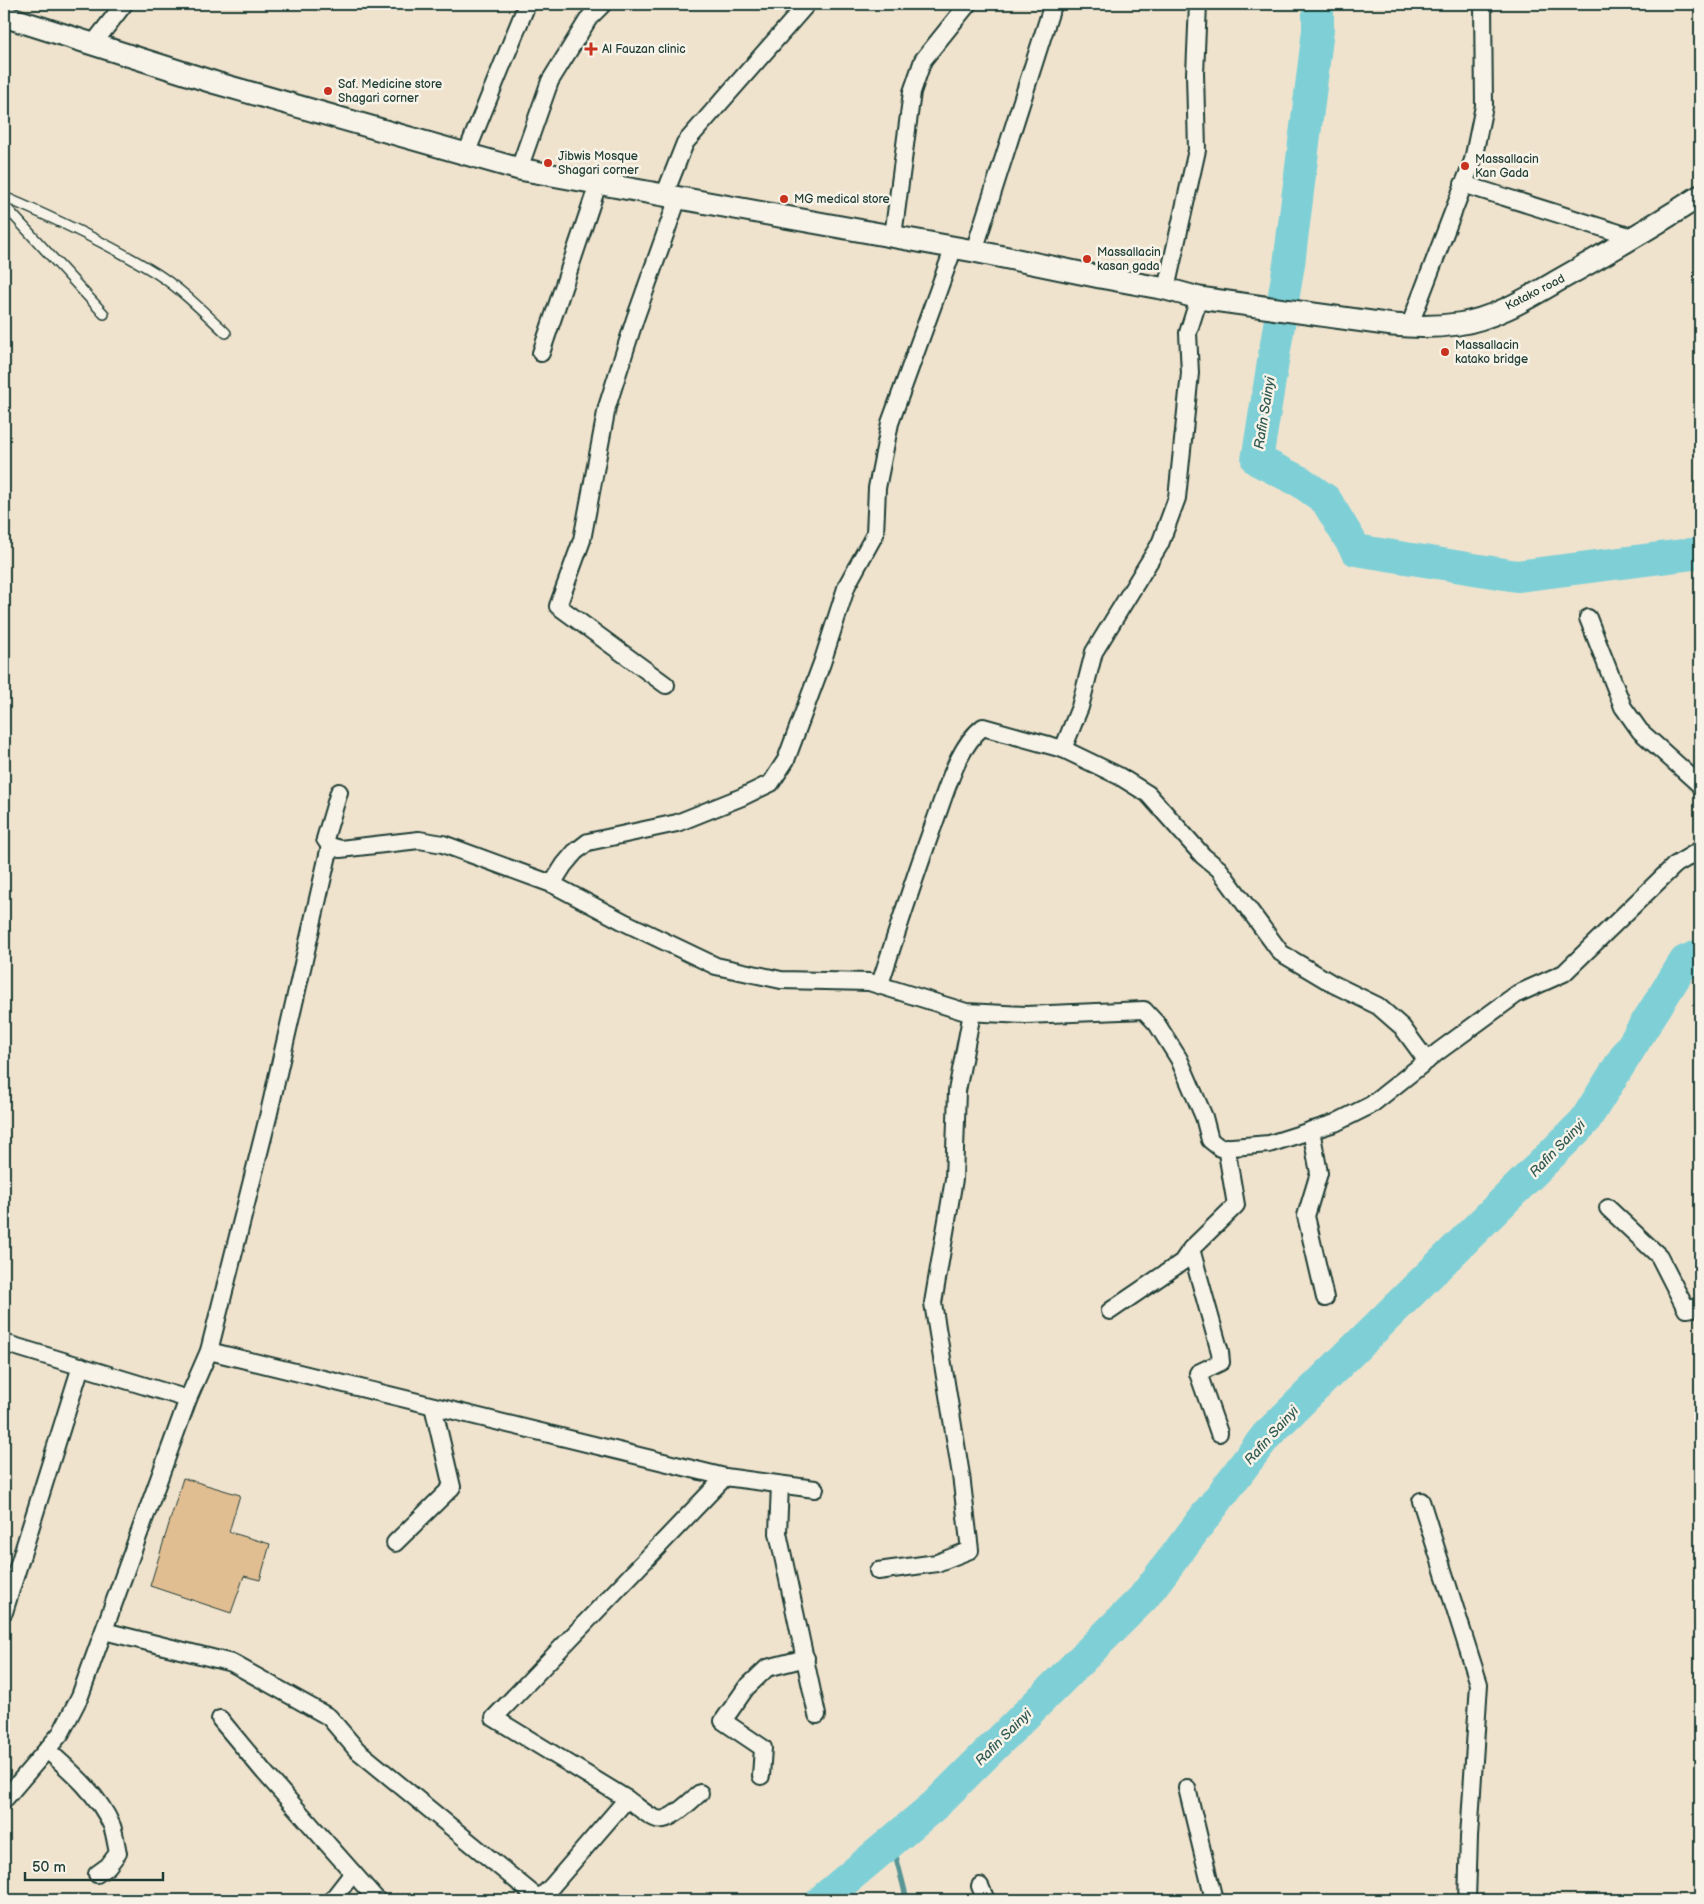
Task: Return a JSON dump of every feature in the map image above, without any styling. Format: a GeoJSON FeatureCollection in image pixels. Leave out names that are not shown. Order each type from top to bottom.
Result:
{"type":"FeatureCollection","features":[{"type":"Feature","properties":{"kind":"street"},"geometry":{"type":"LineString","coordinates":[[93,44],[124,4]]}},
{"type":"Feature","properties":{"kind":"street"},"geometry":{"type":"LineString","coordinates":[[466,154],[527,4]]}},
{"type":"Feature","properties":{"kind":"street"},"geometry":{"type":"LineString","coordinates":[[519,169],[550,80],[589,18],[603,4]]}},
{"type":"Feature","properties":{"kind":"street"},"geometry":{"type":"LineString","coordinates":[[666,685],[558,606],[582,540],[607,407],[686,143],[807,4]]}},
{"type":"Feature","properties":{"kind":"street"},"geometry":{"type":"LineString","coordinates":[[893,236],[912,92],[923,60],[968,4]]}},
{"type":"Feature","properties":{"kind":"street"},"geometry":{"type":"LineString","coordinates":[[552,884],[575,852],[588,842],[677,823],[742,797],[771,783],[786,760],[822,664],[847,585],[875,534],[877,488],[890,423],[964,249],[1054,4]]}},
{"type":"Feature","properties":{"kind":"street"},"geometry":{"type":"LineString","coordinates":[[1166,288],[1197,150],[1195,74],[1198,4]]}},
{"type":"Feature","properties":{"kind":"street"},"geometry":{"type":"LineString","coordinates":[[1409,327],[1473,160],[1484,106],[1483,4]]}},
{"type":"Feature","properties":{"kind":"street","name":"Katako road"},"geometry":{"type":"LineString","coordinates":[[4,16],[216,83],[519,169],[964,249],[1100,277],[1166,288],[1199,298],[1233,301],[1409,327],[1459,324],[1493,314],[1528,298],[1635,238],[1700,196]]}},
{"type":"Feature","properties":{"kind":"street"},"geometry":{"type":"LineString","coordinates":[[541,353],[598,184]]}},
{"type":"Feature","properties":{"kind":"street"},"geometry":{"type":"LineString","coordinates":[[1463,184],[1635,238]]}},
{"type":"Feature","properties":{"kind":"street"},"geometry":{"type":"LineString","coordinates":[[1063,750],[1080,707],[1094,652],[1160,544],[1177,498],[1190,373],[1188,333],[1199,298]]}},
{"type":"Feature","properties":{"kind":"street"},"geometry":{"type":"LineString","coordinates":[[1588,618],[1623,707],[1640,731],[1700,785]]}},
{"type":"Feature","properties":{"kind":"street"},"geometry":{"type":"LineString","coordinates":[[880,984],[920,863],[955,768],[974,734],[983,727],[1063,750],[1119,776],[1148,794],[1203,856],[1219,869],[1281,953],[1333,984],[1378,1006],[1402,1027],[1427,1061]]}},
{"type":"Feature","properties":{"kind":"street"},"geometry":{"type":"LineString","coordinates":[[339,792],[325,839],[330,846],[340,849],[419,840],[443,844],[552,884],[626,923],[716,966],[781,980],[868,982],[880,984],[972,1013],[1026,1015],[1144,1010],[1157,1024],[1179,1060],[1204,1117],[1210,1140],[1220,1148],[1269,1144],[1335,1123],[1372,1105],[1427,1061],[1517,994],[1564,973],[1675,865],[1700,850]]}},
{"type":"Feature","properties":{"kind":"street"},"geometry":{"type":"LineString","coordinates":[[4,1800],[61,1733],[80,1696],[188,1399],[209,1352],[268,1117],[330,846]]}},
{"type":"Feature","properties":{"kind":"street"},"geometry":{"type":"LineString","coordinates":[[878,1571],[937,1563],[970,1550],[961,1475],[933,1303],[954,1179],[957,1091],[972,1013]]}},
{"type":"Feature","properties":{"kind":"street"},"geometry":{"type":"LineString","coordinates":[[1311,1130],[1319,1173],[1306,1216],[1325,1298]]}},
{"type":"Feature","properties":{"kind":"street"},"geometry":{"type":"LineString","coordinates":[[1110,1311],[1182,1262],[1191,1249],[1236,1205],[1226,1147]]}},
{"type":"Feature","properties":{"kind":"street"},"geometry":{"type":"LineString","coordinates":[[1608,1208],[1659,1256],[1686,1309],[1700,1307]]}},
{"type":"Feature","properties":{"kind":"street"},"geometry":{"type":"LineString","coordinates":[[1191,1249],[1220,1352],[1221,1362],[1198,1373],[1219,1433]]}},
{"type":"Feature","properties":{"kind":"street"},"geometry":{"type":"LineString","coordinates":[[4,1343],[188,1399]]}},
{"type":"Feature","properties":{"kind":"street"},"geometry":{"type":"LineString","coordinates":[[209,1352],[725,1478],[815,1489]]}},
{"type":"Feature","properties":{"kind":"street"},"geometry":{"type":"LineString","coordinates":[[4,1612],[81,1366]]}},
{"type":"Feature","properties":{"kind":"street"},"geometry":{"type":"LineString","coordinates":[[395,1543],[452,1487],[433,1406]]}},
{"type":"Feature","properties":{"kind":"street"},"geometry":{"type":"LineString","coordinates":[[700,1793],[677,1813],[663,1820],[656,1819],[627,1799],[494,1718],[725,1478]]}},
{"type":"Feature","properties":{"kind":"street"},"geometry":{"type":"LineString","coordinates":[[780,1485],[778,1533],[817,1715]]}},
{"type":"Feature","properties":{"kind":"street"},"geometry":{"type":"LineString","coordinates":[[1421,1501],[1479,1684],[1467,1900]]}},
{"type":"Feature","properties":{"kind":"street"},"geometry":{"type":"LineString","coordinates":[[104,1631],[232,1663],[329,1717],[357,1750],[538,1900],[627,1799]]}},
{"type":"Feature","properties":{"kind":"street"},"geometry":{"type":"LineString","coordinates":[[761,1776],[763,1748],[723,1721],[746,1688],[767,1668],[806,1658]]}},
{"type":"Feature","properties":{"kind":"street"},"geometry":{"type":"LineString","coordinates":[[220,1719],[377,1900]]}},
{"type":"Feature","properties":{"kind":"street"},"geometry":{"type":"LineString","coordinates":[[47,1750],[73,1773],[94,1797],[112,1826],[118,1853],[108,1866],[97,1874]]}},
{"type":"Feature","properties":{"kind":"street"},"geometry":{"type":"LineString","coordinates":[[1187,1788],[1214,1900]]}},
{"type":"Feature","properties":{"kind":"street"},"geometry":{"type":"LineString","coordinates":[[332,1900],[353,1873]]}},
{"type":"Feature","properties":{"kind":"lane"},"geometry":{"type":"LineString","coordinates":[[4,197],[57,219],[157,274],[197,305],[226,333]]}},
{"type":"Feature","properties":{"kind":"lane"},"geometry":{"type":"LineString","coordinates":[[4,205],[104,314]]}},
{"type":"Feature","properties":{"kind":"building"},"geometry":{"type":"Polygon","coordinates":[[[183,1478],[240,1495],[229,1532],[270,1544],[260,1580],[244,1576],[231,1613],[150,1586],[183,1478]]]}},
{"type":"Feature","properties":{"kind":"waterway","name":"Rafin Sainyi"},"geometry":{"type":"LineString","coordinates":[[1318,4],[1318,30],[1289,264],[1257,460],[1301,482],[1326,500],[1356,550],[1517,576],[1700,553]]}},
{"type":"Feature","properties":{"kind":"waterway","name":"Rafin Sainyi"},"geometry":{"type":"LineString","coordinates":[[822,1900],[935,1805],[1143,1598],[1266,1436],[1584,1122],[1685,961],[1700,955]]}},
{"type":"Feature","properties":{"kind":"waterway"},"geometry":{"type":"LineString","coordinates":[[892,1841],[907,1900]]}},
{"type":"Feature","properties":{"kind":"place","name":"Al Fauzan clinic"},"geometry":{"type":"Point","coordinates":[591,49]}},
{"type":"Feature","properties":{"kind":"place","name":"Saf. Medicine store Shagari corner"},"geometry":{"type":"Point","coordinates":[328,91]}},
{"type":"Feature","properties":{"kind":"place","name":"Jibwis Mosque Shagari corner"},"geometry":{"type":"Point","coordinates":[548,163]}},
{"type":"Feature","properties":{"kind":"place","name":"Massallacin Kan Gada"},"geometry":{"type":"Point","coordinates":[1465,166]}},
{"type":"Feature","properties":{"kind":"place","name":"MG medical store"},"geometry":{"type":"Point","coordinates":[784,199]}},
{"type":"Feature","properties":{"kind":"place","name":"Massallacin kasan gada"},"geometry":{"type":"Point","coordinates":[1087,259]}},
{"type":"Feature","properties":{"kind":"place","name":"Massallacin katako bridge"},"geometry":{"type":"Point","coordinates":[1445,352]}}]}
